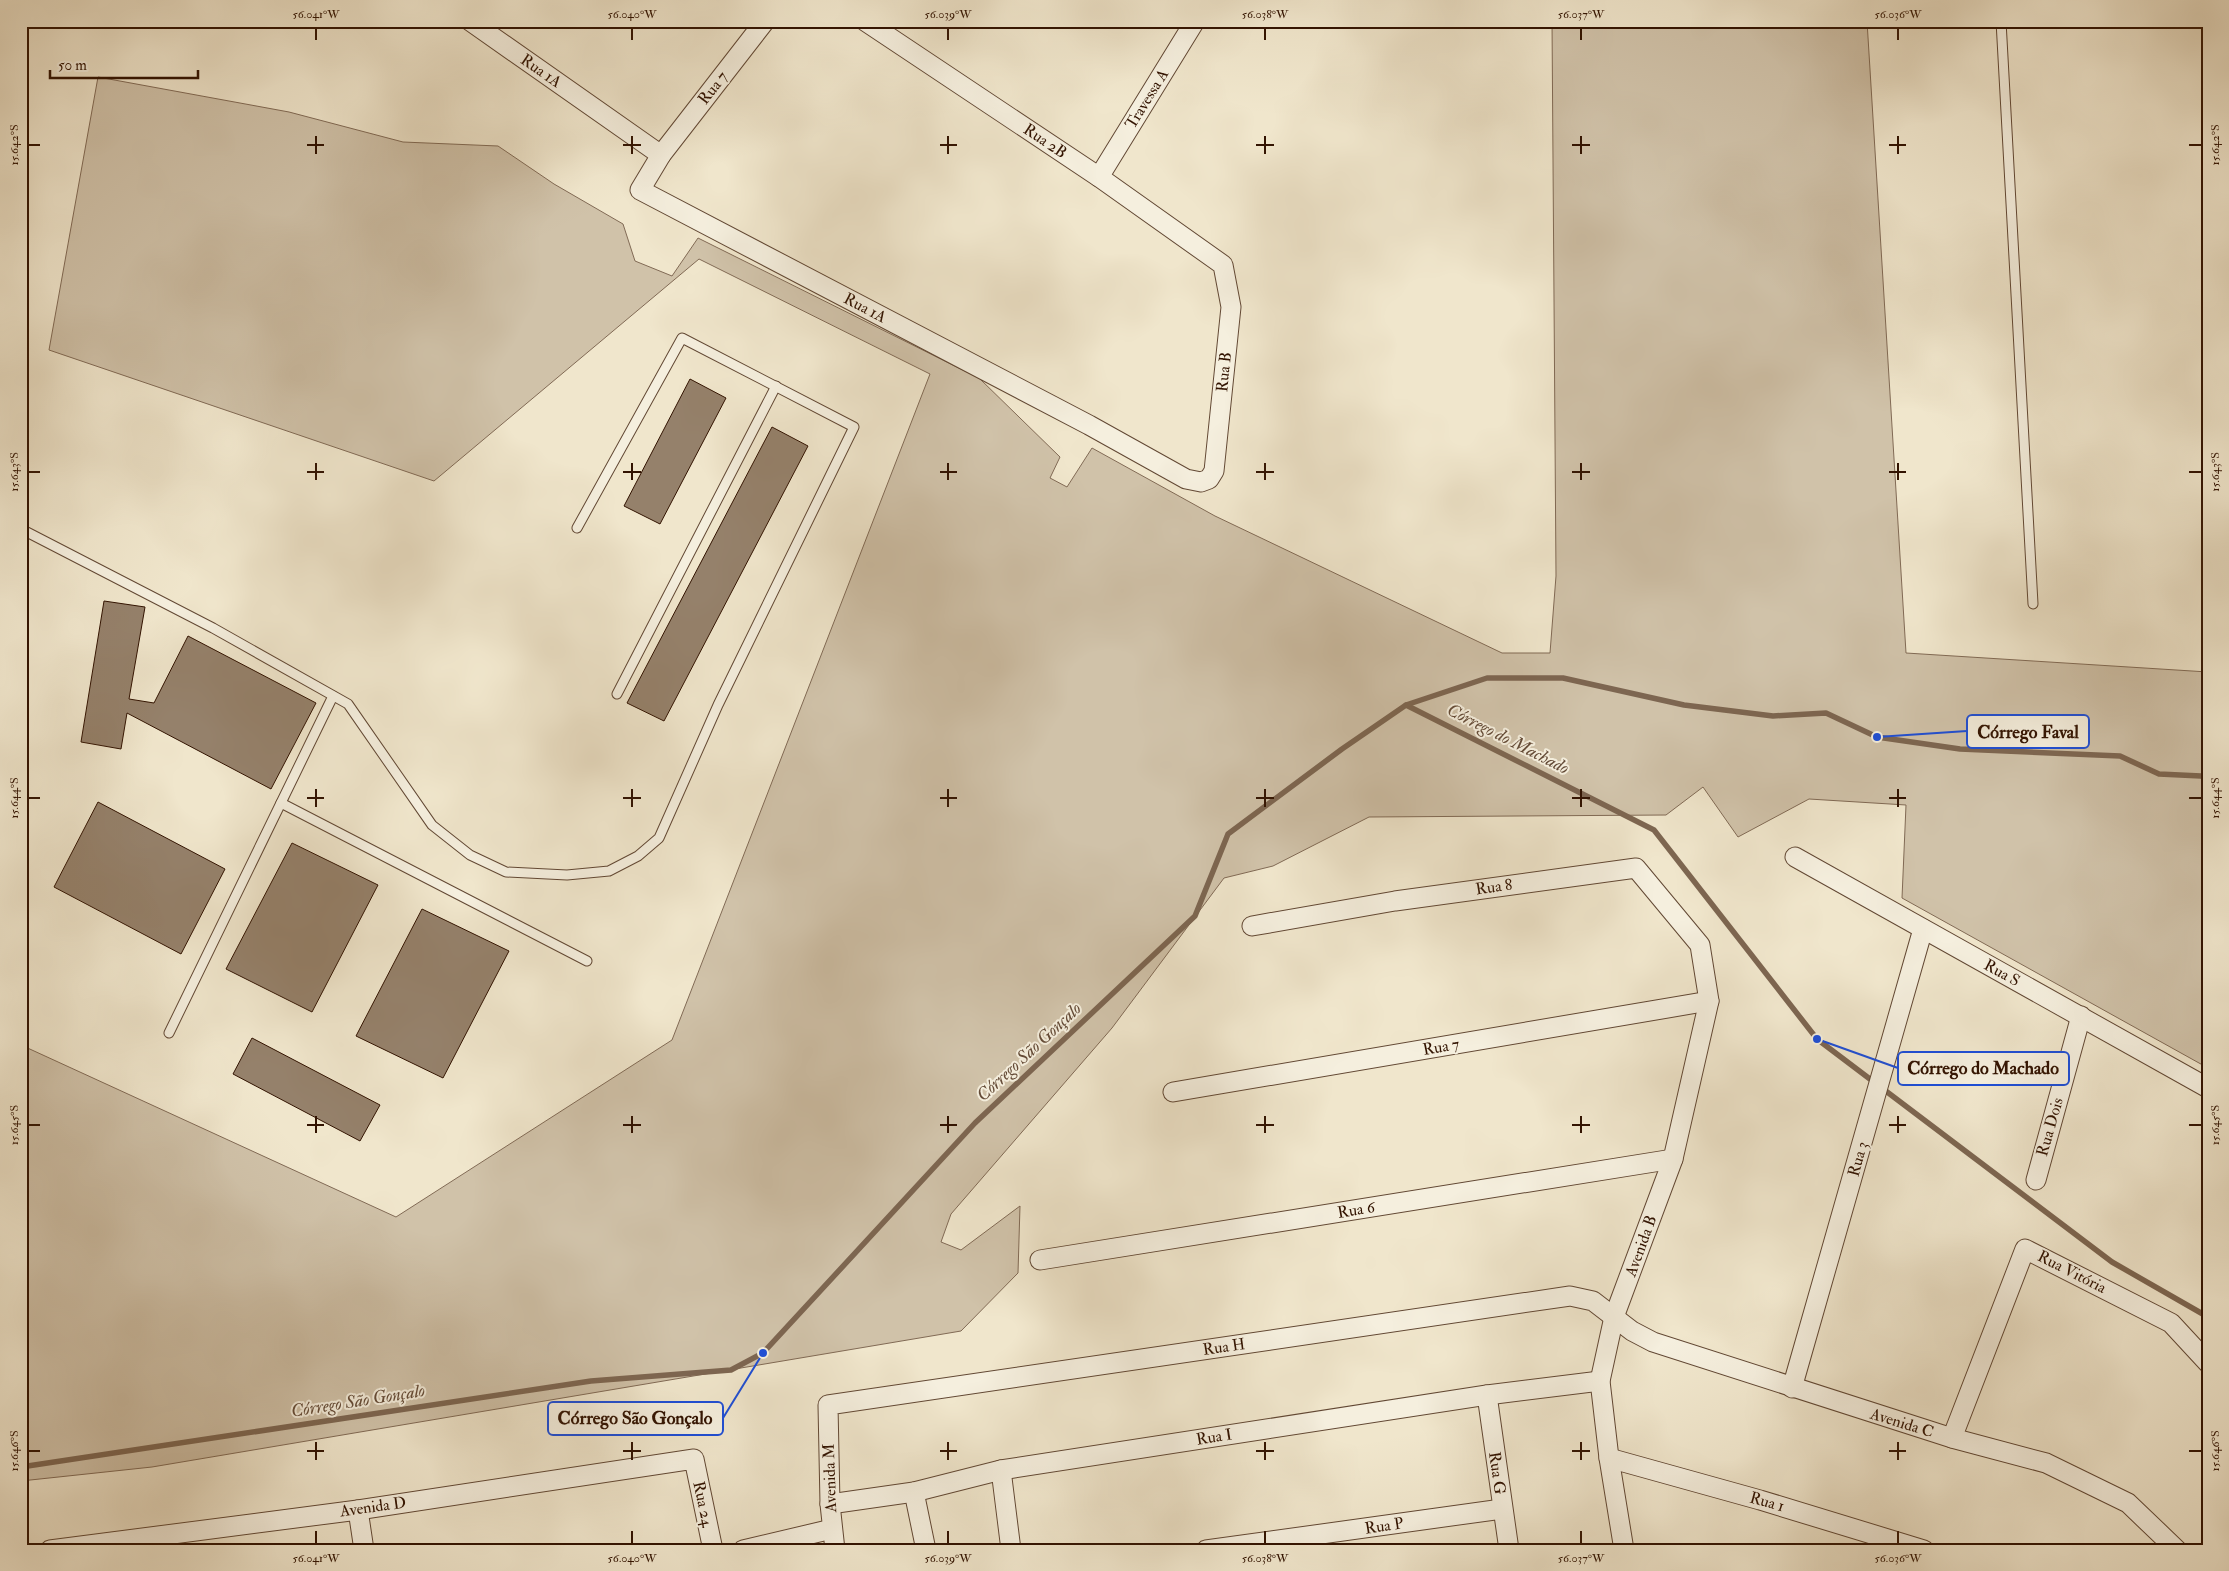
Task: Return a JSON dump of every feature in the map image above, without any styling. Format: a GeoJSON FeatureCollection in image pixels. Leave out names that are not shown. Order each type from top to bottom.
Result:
{"type":"FeatureCollection","features":[{"type":"Feature","properties":{"kind":"street","name":"Rua 1A"},"geometry":{"type":"LineString","coordinates":[[470,21],[661,155]]}},
{"type":"Feature","properties":{"kind":"street","name":"Rua 7"},"geometry":{"type":"LineString","coordinates":[[640,190],[661,155],[765,21]]}},
{"type":"Feature","properties":{"kind":"street","name":"Rua 2B"},"geometry":{"type":"LineString","coordinates":[[865,21],[1099,178],[1223,265]]}},
{"type":"Feature","properties":{"kind":"street","name":"Travessa A"},"geometry":{"type":"LineString","coordinates":[[1099,178],[1195,21]]}},
{"type":"Feature","properties":{"kind":"street","name":"Rua 1A"},"geometry":{"type":"LineString","coordinates":[[640,190],[1089,425],[1186,480],[1201,482],[1210,480]]}},
{"type":"Feature","properties":{"kind":"street","name":"Rua B"},"geometry":{"type":"LineString","coordinates":[[1210,480],[1214,471],[1231,307],[1223,265]]}},
{"type":"Feature","properties":{"kind":"street","name":"Rua S"},"geometry":{"type":"LineString","coordinates":[[1795,857],[2208,1088]]}},
{"type":"Feature","properties":{"kind":"street","name":"Rua 8"},"geometry":{"type":"LineString","coordinates":[[1252,926],[1395,901],[1636,868],[1700,946]]}},
{"type":"Feature","properties":{"kind":"street","name":"Rua 3"},"geometry":{"type":"LineString","coordinates":[[1792,1388],[1923,930]]}},
{"type":"Feature","properties":{"kind":"street","name":"Avenida B"},"geometry":{"type":"LineString","coordinates":[[1624,1550],[1609,1458],[1600,1381],[1614,1317],[1673,1159],[1709,1001],[1700,946]]}},
{"type":"Feature","properties":{"kind":"street","name":"Rua 7"},"geometry":{"type":"LineString","coordinates":[[1173,1092],[1709,1001]]}},
{"type":"Feature","properties":{"kind":"street","name":"Rua Dois"},"geometry":{"type":"LineString","coordinates":[[2036,1180],[2081,1016]]}},
{"type":"Feature","properties":{"kind":"street","name":"Rua 6"},"geometry":{"type":"LineString","coordinates":[[1040,1260],[1673,1159]]}},
{"type":"Feature","properties":{"kind":"street","name":"Rua Vitória"},"geometry":{"type":"LineString","coordinates":[[1952,1438],[2025,1249],[2171,1323],[2208,1363]]}},
{"type":"Feature","properties":{"kind":"street","name":"Rua H"},"geometry":{"type":"LineString","coordinates":[[828,1405],[1570,1296],[1593,1301],[1614,1317]]}},
{"type":"Feature","properties":{"kind":"street","name":"Avenida C"},"geometry":{"type":"LineString","coordinates":[[1614,1317],[1653,1342],[1952,1438],[2046,1463],[2128,1502],[2177,1550]]}},
{"type":"Feature","properties":{"kind":"street","name":"Rua I"},"geometry":{"type":"LineString","coordinates":[[830,1504],[914,1492],[1001,1470],[1487,1395],[1600,1381]]}},
{"type":"Feature","properties":{"kind":"street","name":"Rua G"},"geometry":{"type":"LineString","coordinates":[[1487,1395],[1509,1550]]}},
{"type":"Feature","properties":{"kind":"street","name":"Avenida M"},"geometry":{"type":"LineString","coordinates":[[828,1405],[830,1504],[834,1550]]}},
{"type":"Feature","properties":{"kind":"street","name":"Rua 1"},"geometry":{"type":"LineString","coordinates":[[1609,1458],[1760,1500],[1924,1550]]}},
{"type":"Feature","properties":{"kind":"street","name":"Avenida D"},"geometry":{"type":"LineString","coordinates":[[50,1550],[358,1510],[694,1459]]}},
{"type":"Feature","properties":{"kind":"street","name":"Rua 24"},"geometry":{"type":"LineString","coordinates":[[694,1459],[713,1550]]}},
{"type":"Feature","properties":{"kind":"street"},"geometry":{"type":"LineString","coordinates":[[1001,1470],[1011,1550]]}},
{"type":"Feature","properties":{"kind":"street"},"geometry":{"type":"LineString","coordinates":[[914,1492],[926,1550]]}},
{"type":"Feature","properties":{"kind":"street","name":"Rua P"},"geometry":{"type":"LineString","coordinates":[[1206,1550],[1502,1509]]}},
{"type":"Feature","properties":{"kind":"street"},"geometry":{"type":"LineString","coordinates":[[358,1510],[364,1550]]}},
{"type":"Feature","properties":{"kind":"street"},"geometry":{"type":"LineString","coordinates":[[743,1550],[832,1529]]}},
{"type":"Feature","properties":{"kind":"lane"},"geometry":{"type":"LineString","coordinates":[[2001,21],[2033,604]]}},
{"type":"Feature","properties":{"kind":"lane"},"geometry":{"type":"LineString","coordinates":[[21,529],[213,628],[348,704],[432,825],[470,855],[506,872],[567,875],[609,871],[638,856],[659,838],[718,705],[854,427],[682,338],[577,528]]}},
{"type":"Feature","properties":{"kind":"lane"},"geometry":{"type":"LineString","coordinates":[[617,694],[776,386]]}},
{"type":"Feature","properties":{"kind":"lane"},"geometry":{"type":"LineString","coordinates":[[169,1033],[333,696]]}},
{"type":"Feature","properties":{"kind":"lane"},"geometry":{"type":"LineString","coordinates":[[281,803],[587,961]]}},
{"type":"Feature","properties":{"kind":"shaded area"},"geometry":{"type":"Polygon","coordinates":[[[1552,21],[1867,21],[1906,653],[2208,672],[2208,1068],[1902,898],[1906,805],[1809,799],[1738,837],[1703,787],[1666,815],[1369,817],[1273,866],[1224,878],[1112,1028],[951,1214],[941,1242],[961,1250],[1020,1206],[1018,1273],[961,1331],[152,1467],[21,1481],[21,1045],[396,1217],[672,1040],[930,374],[699,259],[434,481],[49,350],[98,77],[289,112],[403,142],[498,146],[554,184],[623,224],[635,261],[672,276],[698,238],[979,378],[1060,457],[1050,478],[1067,487],[1092,448],[1215,516],[1502,653],[1550,653],[1556,576],[1552,21]]]}},
{"type":"Feature","properties":{"kind":"building"},"geometry":{"type":"Polygon","coordinates":[[[690,379],[726,398],[660,524],[624,506],[690,379]]]}},
{"type":"Feature","properties":{"kind":"building"},"geometry":{"type":"Polygon","coordinates":[[[772,427],[808,446],[664,721],[627,703],[772,427]]]}},
{"type":"Feature","properties":{"kind":"building"},"geometry":{"type":"Polygon","coordinates":[[[104,601],[145,607],[129,699],[154,703],[188,636],[316,703],[271,789],[127,713],[121,749],[81,742],[104,601]]]}},
{"type":"Feature","properties":{"kind":"building"},"geometry":{"type":"Polygon","coordinates":[[[98,802],[225,869],[181,954],[54,887],[98,802]]]}},
{"type":"Feature","properties":{"kind":"building"},"geometry":{"type":"Polygon","coordinates":[[[292,843],[378,885],[312,1012],[226,969],[292,843]]]}},
{"type":"Feature","properties":{"kind":"building"},"geometry":{"type":"Polygon","coordinates":[[[422,909],[509,951],[443,1078],[356,1036],[422,909]]]}},
{"type":"Feature","properties":{"kind":"building"},"geometry":{"type":"Polygon","coordinates":[[[252,1038],[380,1105],[360,1141],[233,1074],[252,1038]]]}},
{"type":"Feature","properties":{"kind":"waterway","name":"Córrego São Gonçalo"},"geometry":{"type":"LineString","coordinates":[[21,1467],[591,1381],[731,1370],[763,1353],[975,1123],[1195,916],[1228,834],[1342,749],[1406,705],[1487,678],[1563,678],[1684,705],[1773,716],[1826,713],[1877,737],[1960,749],[2120,756],[2159,774],[2201,776],[2208,779]]}},
{"type":"Feature","properties":{"kind":"waterway","name":"Córrego do Machado"},"geometry":{"type":"LineString","coordinates":[[1406,705],[1654,830],[1817,1039],[2112,1262],[2208,1317]]}},
{"type":"Feature","properties":{"kind":"place","name":"Córrego Faval"},"geometry":{"type":"Point","coordinates":[1877,737]}},
{"type":"Feature","properties":{"kind":"place","name":"Córrego do Machado"},"geometry":{"type":"Point","coordinates":[1817,1039]}},
{"type":"Feature","properties":{"kind":"place","name":"Córrego São Gonçalo"},"geometry":{"type":"Point","coordinates":[763,1353]}}]}
